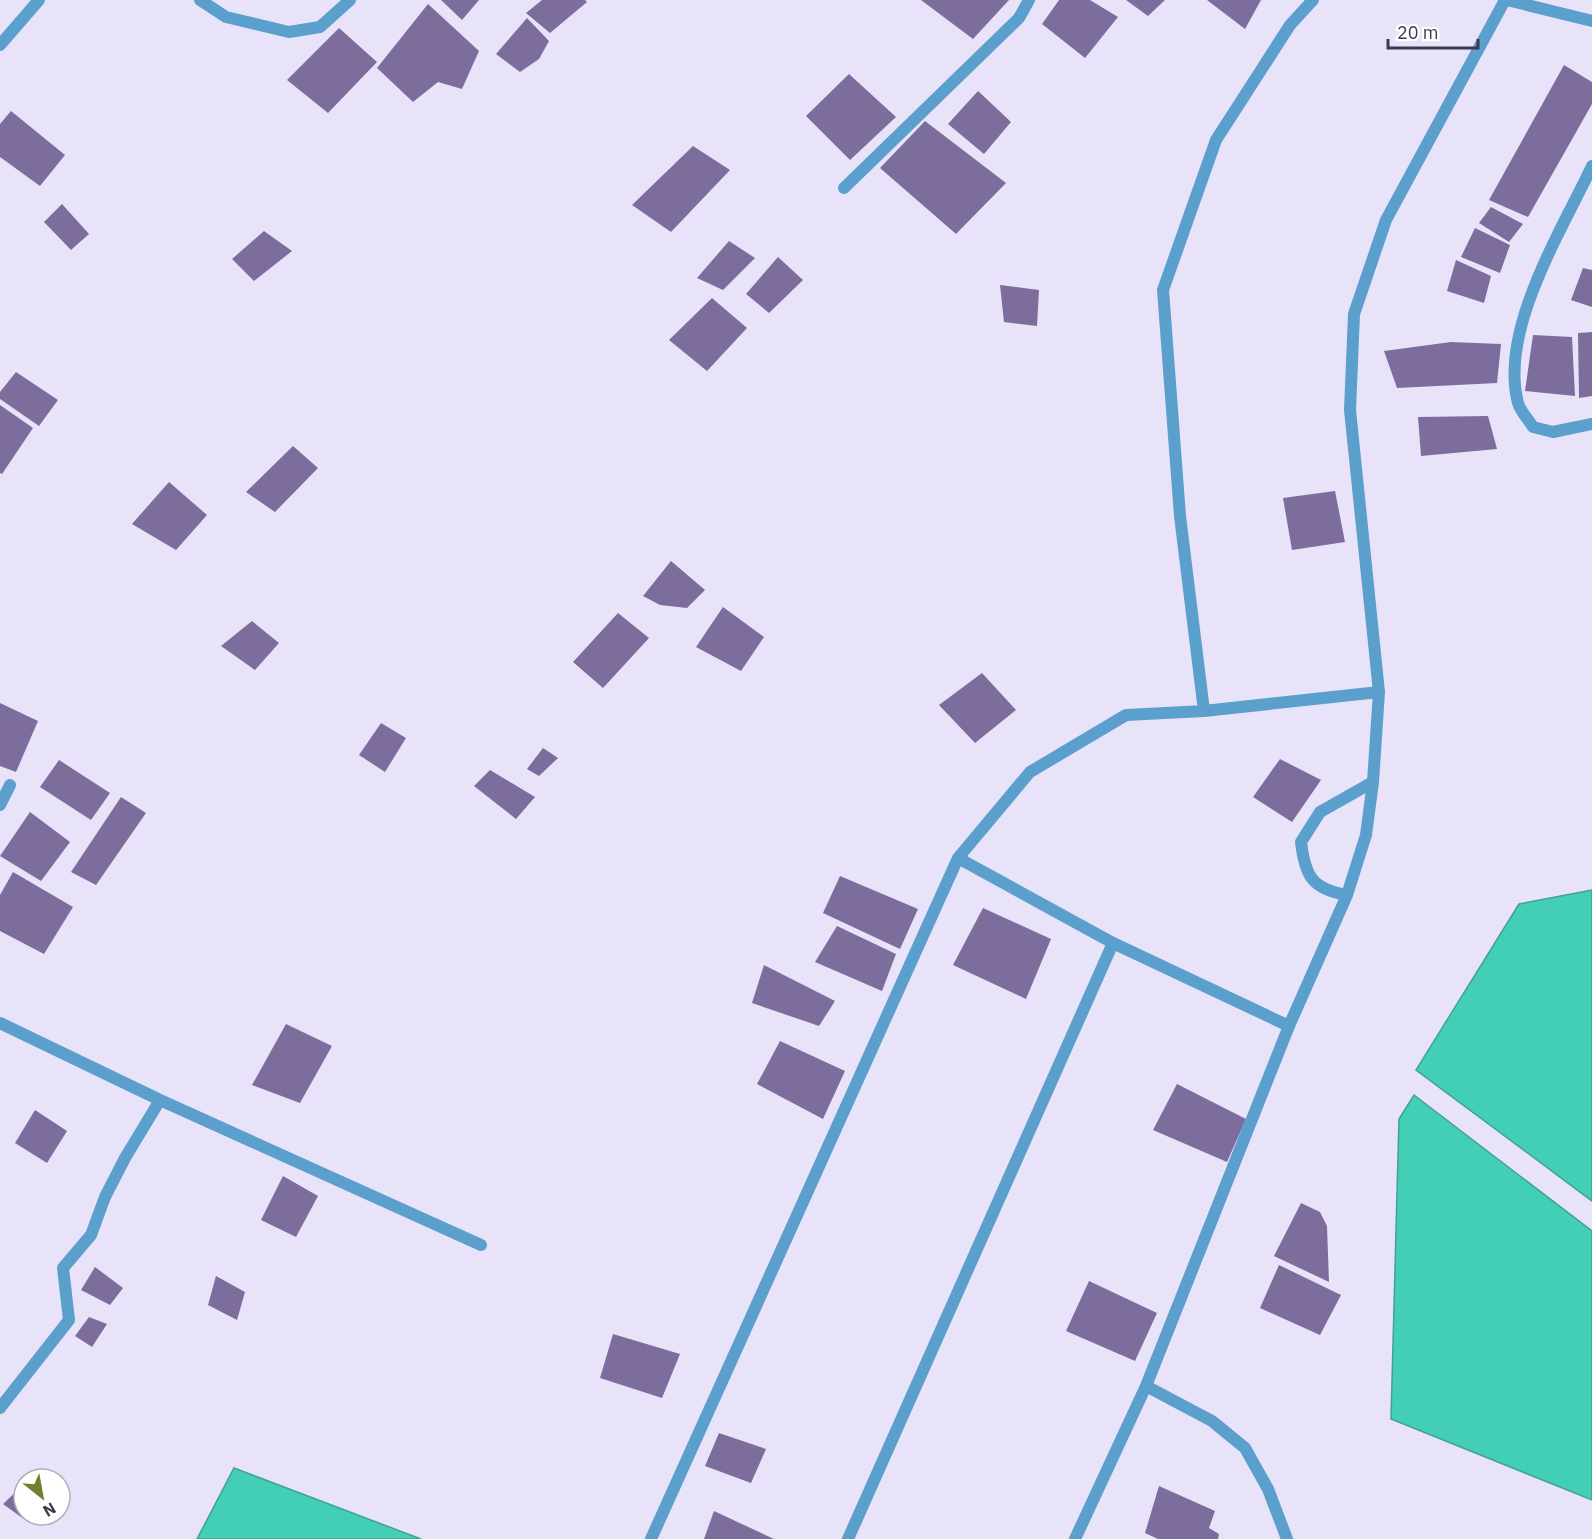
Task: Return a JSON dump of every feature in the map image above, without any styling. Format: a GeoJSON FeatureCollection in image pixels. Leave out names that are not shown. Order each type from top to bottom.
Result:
{"type":"FeatureCollection","features":[{"type":"Feature","properties":{"kind":"street"},"geometry":{"type":"LineString","coordinates":[[0,45],[39,0]]}},
{"type":"Feature","properties":{"kind":"street"},"geometry":{"type":"LineString","coordinates":[[200,0],[225,17],[289,32],[320,27],[350,0]]}},
{"type":"Feature","properties":{"kind":"street"},"geometry":{"type":"LineString","coordinates":[[844,188],[1018,18],[1029,0]]}},
{"type":"Feature","properties":{"kind":"street"},"geometry":{"type":"LineString","coordinates":[[1204,711],[1180,516],[1163,290],[1216,140],[1290,25],[1313,0]]}},
{"type":"Feature","properties":{"kind":"street"},"geometry":{"type":"LineString","coordinates":[[1074,1539],[1146,1386],[1288,1026],[1347,895],[1366,835],[1373,782],[1379,692],[1350,410],[1354,314],[1386,220],[1506,0],[1592,21]]}},
{"type":"Feature","properties":{"kind":"street"},"geometry":{"type":"LineString","coordinates":[[1592,166],[1534,290],[1514,355],[1519,405],[1533,427],[1553,432],[1592,424]]}},
{"type":"Feature","properties":{"kind":"street"},"geometry":{"type":"LineString","coordinates":[[651,1539],[958,858],[1030,772],[1126,715],[1204,711],[1379,692]]}},
{"type":"Feature","properties":{"kind":"street"},"geometry":{"type":"LineString","coordinates":[[1347,895],[1324,891],[1304,869],[1301,842],[1320,812],[1373,782]]}},
{"type":"Feature","properties":{"kind":"street"},"geometry":{"type":"LineString","coordinates":[[0,805],[10,785]]}},
{"type":"Feature","properties":{"kind":"street"},"geometry":{"type":"LineString","coordinates":[[958,858],[1113,943],[1288,1026]]}},
{"type":"Feature","properties":{"kind":"street"},"geometry":{"type":"LineString","coordinates":[[848,1539],[1113,943]]}},
{"type":"Feature","properties":{"kind":"street"},"geometry":{"type":"LineString","coordinates":[[0,1023],[160,1100],[481,1245]]}},
{"type":"Feature","properties":{"kind":"street"},"geometry":{"type":"LineString","coordinates":[[0,1408],[69,1320],[63,1268],[91,1235],[105,1197],[125,1158],[160,1100]]}},
{"type":"Feature","properties":{"kind":"street"},"geometry":{"type":"LineString","coordinates":[[1146,1386],[1212,1421],[1245,1448],[1268,1489],[1287,1539]]}},
{"type":"Feature","properties":{"kind":"shaded area"},"geometry":{"type":"Polygon","coordinates":[[[1592,890],[1592,1201],[1416,1070],[1519,904],[1592,890]]]}},
{"type":"Feature","properties":{"kind":"shaded area"},"geometry":{"type":"Polygon","coordinates":[[[1414,1095],[1592,1231],[1592,1500],[1391,1419],[1399,1119],[1414,1095]]]}},
{"type":"Feature","properties":{"kind":"shaded area"},"geometry":{"type":"Polygon","coordinates":[[[234,1468],[421,1539],[197,1539],[234,1468]]]}},
{"type":"Feature","properties":{"kind":"building"},"geometry":{"type":"Polygon","coordinates":[[[441,0],[479,0],[462,20],[441,0]]]}},
{"type":"Feature","properties":{"kind":"building"},"geometry":{"type":"Polygon","coordinates":[[[542,0],[585,0],[587,2],[550,33],[526,13],[542,0]]]}},
{"type":"Feature","properties":{"kind":"building"},"geometry":{"type":"Polygon","coordinates":[[[921,0],[1009,0],[973,39],[921,0]]]}},
{"type":"Feature","properties":{"kind":"building"},"geometry":{"type":"Polygon","coordinates":[[[1059,0],[1090,0],[1118,17],[1085,58],[1042,24],[1059,0]]]}},
{"type":"Feature","properties":{"kind":"building"},"geometry":{"type":"Polygon","coordinates":[[[1126,0],[1165,0],[1148,16],[1126,0]]]}},
{"type":"Feature","properties":{"kind":"building"},"geometry":{"type":"Polygon","coordinates":[[[1207,0],[1261,0],[1245,29],[1207,0]]]}},
{"type":"Feature","properties":{"kind":"building"},"geometry":{"type":"Polygon","coordinates":[[[428,4],[479,51],[462,89],[438,82],[413,102],[377,68],[428,4]]]}},
{"type":"Feature","properties":{"kind":"building"},"geometry":{"type":"Polygon","coordinates":[[[527,18],[549,41],[539,59],[520,72],[496,54],[527,18]]]}},
{"type":"Feature","properties":{"kind":"building"},"geometry":{"type":"Polygon","coordinates":[[[339,28],[377,62],[328,113],[287,80],[339,28]]]}},
{"type":"Feature","properties":{"kind":"building"},"geometry":{"type":"Polygon","coordinates":[[[1564,65],[1592,82],[1592,104],[1528,217],[1489,200],[1564,65]]]}},
{"type":"Feature","properties":{"kind":"building"},"geometry":{"type":"Polygon","coordinates":[[[849,74],[896,117],[850,160],[806,116],[849,74]]]}},
{"type":"Feature","properties":{"kind":"building"},"geometry":{"type":"Polygon","coordinates":[[[978,91],[1011,122],[984,154],[948,124],[978,91]]]}},
{"type":"Feature","properties":{"kind":"building"},"geometry":{"type":"Polygon","coordinates":[[[11,111],[65,155],[40,186],[0,157],[0,124],[11,111]]]}},
{"type":"Feature","properties":{"kind":"building"},"geometry":{"type":"Polygon","coordinates":[[[925,121],[1006,183],[956,234],[880,168],[925,121]]]}},
{"type":"Feature","properties":{"kind":"building"},"geometry":{"type":"Polygon","coordinates":[[[693,146],[730,170],[671,232],[632,205],[693,146]]]}},
{"type":"Feature","properties":{"kind":"building"},"geometry":{"type":"Polygon","coordinates":[[[62,204],[89,234],[71,250],[44,222],[62,204]]]}},
{"type":"Feature","properties":{"kind":"building"},"geometry":{"type":"Polygon","coordinates":[[[1491,207],[1523,224],[1509,242],[1479,223],[1491,207]]]}},
{"type":"Feature","properties":{"kind":"building"},"geometry":{"type":"Polygon","coordinates":[[[1475,228],[1510,245],[1500,273],[1461,257],[1475,228]]]}},
{"type":"Feature","properties":{"kind":"building"},"geometry":{"type":"Polygon","coordinates":[[[264,231],[292,251],[254,281],[232,259],[264,231]]]}},
{"type":"Feature","properties":{"kind":"building"},"geometry":{"type":"Polygon","coordinates":[[[729,241],[755,258],[723,290],[697,278],[729,241]]]}},
{"type":"Feature","properties":{"kind":"building"},"geometry":{"type":"Polygon","coordinates":[[[778,257],[803,280],[769,313],[746,294],[778,257]]]}},
{"type":"Feature","properties":{"kind":"building"},"geometry":{"type":"Polygon","coordinates":[[[1456,260],[1491,276],[1484,303],[1447,291],[1456,260]]]}},
{"type":"Feature","properties":{"kind":"building"},"geometry":{"type":"Polygon","coordinates":[[[1583,268],[1592,270],[1592,307],[1571,300],[1583,268]]]}},
{"type":"Feature","properties":{"kind":"building"},"geometry":{"type":"Polygon","coordinates":[[[1000,285],[1039,290],[1037,326],[1004,322],[1000,285]]]}},
{"type":"Feature","properties":{"kind":"building"},"geometry":{"type":"Polygon","coordinates":[[[712,298],[747,328],[707,371],[669,340],[712,298]]]}},
{"type":"Feature","properties":{"kind":"building"},"geometry":{"type":"Polygon","coordinates":[[[1592,332],[1592,396],[1579,398],[1578,333],[1592,332]]]}},
{"type":"Feature","properties":{"kind":"building"},"geometry":{"type":"Polygon","coordinates":[[[1533,335],[1572,337],[1575,396],[1525,391],[1533,335]]]}},
{"type":"Feature","properties":{"kind":"building"},"geometry":{"type":"Polygon","coordinates":[[[1451,342],[1501,344],[1497,383],[1397,388],[1384,351],[1451,342]]]}},
{"type":"Feature","properties":{"kind":"building"},"geometry":{"type":"Polygon","coordinates":[[[16,372],[58,400],[39,426],[0,399],[0,392],[16,372]]]}},
{"type":"Feature","properties":{"kind":"building"},"geometry":{"type":"Polygon","coordinates":[[[0,405],[33,428],[2,474],[0,473],[0,405]]]}},
{"type":"Feature","properties":{"kind":"building"},"geometry":{"type":"Polygon","coordinates":[[[1488,416],[1497,449],[1421,456],[1418,417],[1488,416]]]}},
{"type":"Feature","properties":{"kind":"building"},"geometry":{"type":"Polygon","coordinates":[[[293,446],[318,468],[275,512],[246,492],[293,446]]]}},
{"type":"Feature","properties":{"kind":"building"},"geometry":{"type":"Polygon","coordinates":[[[169,482],[207,515],[176,550],[132,524],[169,482]]]}},
{"type":"Feature","properties":{"kind":"building"},"geometry":{"type":"Polygon","coordinates":[[[1335,491],[1345,542],[1292,550],[1283,498],[1335,491]]]}},
{"type":"Feature","properties":{"kind":"building"},"geometry":{"type":"Polygon","coordinates":[[[671,561],[705,590],[687,608],[660,605],[643,596],[671,561]]]}},
{"type":"Feature","properties":{"kind":"building"},"geometry":{"type":"Polygon","coordinates":[[[723,607],[764,637],[741,671],[696,647],[723,607]]]}},
{"type":"Feature","properties":{"kind":"building"},"geometry":{"type":"Polygon","coordinates":[[[618,613],[649,638],[603,688],[573,662],[618,613]]]}},
{"type":"Feature","properties":{"kind":"building"},"geometry":{"type":"Polygon","coordinates":[[[252,621],[279,643],[255,670],[221,646],[252,621]]]}},
{"type":"Feature","properties":{"kind":"building"},"geometry":{"type":"Polygon","coordinates":[[[982,673],[1016,710],[975,743],[939,705],[982,673]]]}},
{"type":"Feature","properties":{"kind":"building"},"geometry":{"type":"Polygon","coordinates":[[[0,703],[38,721],[16,772],[0,766],[0,703]]]}},
{"type":"Feature","properties":{"kind":"building"},"geometry":{"type":"Polygon","coordinates":[[[381,723],[406,738],[385,772],[359,755],[381,723]]]}},
{"type":"Feature","properties":{"kind":"building"},"geometry":{"type":"Polygon","coordinates":[[[543,748],[558,758],[539,776],[527,769],[543,748]]]}},
{"type":"Feature","properties":{"kind":"building"},"geometry":{"type":"Polygon","coordinates":[[[1280,759],[1321,780],[1292,822],[1253,797],[1280,759]]]}},
{"type":"Feature","properties":{"kind":"building"},"geometry":{"type":"Polygon","coordinates":[[[59,760],[110,793],[91,820],[40,787],[59,760]]]}},
{"type":"Feature","properties":{"kind":"building"},"geometry":{"type":"Polygon","coordinates":[[[490,770],[535,797],[516,819],[474,786],[490,770]]]}},
{"type":"Feature","properties":{"kind":"building"},"geometry":{"type":"Polygon","coordinates":[[[121,797],[146,813],[96,885],[71,872],[121,797]]]}},
{"type":"Feature","properties":{"kind":"building"},"geometry":{"type":"Polygon","coordinates":[[[30,812],[70,842],[41,881],[0,856],[30,812]]]}},
{"type":"Feature","properties":{"kind":"building"},"geometry":{"type":"Polygon","coordinates":[[[13,872],[73,907],[44,954],[0,931],[0,895],[13,872]]]}},
{"type":"Feature","properties":{"kind":"building"},"geometry":{"type":"Polygon","coordinates":[[[840,876],[918,909],[900,949],[823,913],[840,876]]]}},
{"type":"Feature","properties":{"kind":"building"},"geometry":{"type":"Polygon","coordinates":[[[983,908],[1051,939],[1026,999],[953,965],[983,908]]]}},
{"type":"Feature","properties":{"kind":"building"},"geometry":{"type":"Polygon","coordinates":[[[837,926],[896,954],[882,991],[815,962],[837,926]]]}},
{"type":"Feature","properties":{"kind":"building"},"geometry":{"type":"Polygon","coordinates":[[[764,965],[835,1001],[819,1026],[752,1003],[764,965]]]}},
{"type":"Feature","properties":{"kind":"building"},"geometry":{"type":"Polygon","coordinates":[[[286,1024],[332,1046],[300,1103],[252,1085],[286,1024]]]}},
{"type":"Feature","properties":{"kind":"building"},"geometry":{"type":"Polygon","coordinates":[[[780,1041],[845,1071],[823,1119],[757,1084],[780,1041]]]}},
{"type":"Feature","properties":{"kind":"building"},"geometry":{"type":"Polygon","coordinates":[[[1177,1084],[1246,1119],[1227,1162],[1153,1130],[1177,1084]]]}},
{"type":"Feature","properties":{"kind":"building"},"geometry":{"type":"Polygon","coordinates":[[[35,1110],[67,1131],[47,1163],[15,1143],[35,1110]]]}},
{"type":"Feature","properties":{"kind":"building"},"geometry":{"type":"Polygon","coordinates":[[[283,1176],[318,1196],[296,1237],[261,1220],[283,1176]]]}},
{"type":"Feature","properties":{"kind":"building"},"geometry":{"type":"Polygon","coordinates":[[[1301,1203],[1320,1212],[1327,1226],[1329,1282],[1274,1256],[1301,1203]]]}},
{"type":"Feature","properties":{"kind":"building"},"geometry":{"type":"Polygon","coordinates":[[[1279,1265],[1341,1295],[1320,1335],[1260,1308],[1279,1265]]]}},
{"type":"Feature","properties":{"kind":"building"},"geometry":{"type":"Polygon","coordinates":[[[95,1267],[123,1288],[110,1305],[81,1290],[95,1267]]]}},
{"type":"Feature","properties":{"kind":"building"},"geometry":{"type":"Polygon","coordinates":[[[216,1276],[245,1292],[237,1320],[208,1305],[216,1276]]]}},
{"type":"Feature","properties":{"kind":"building"},"geometry":{"type":"Polygon","coordinates":[[[1089,1281],[1157,1313],[1135,1361],[1066,1331],[1089,1281]]]}},
{"type":"Feature","properties":{"kind":"building"},"geometry":{"type":"Polygon","coordinates":[[[89,1317],[107,1324],[92,1347],[75,1336],[89,1317]]]}},
{"type":"Feature","properties":{"kind":"building"},"geometry":{"type":"Polygon","coordinates":[[[613,1334],[680,1354],[662,1398],[600,1378],[613,1334]]]}},
{"type":"Feature","properties":{"kind":"building"},"geometry":{"type":"Polygon","coordinates":[[[719,1433],[766,1449],[751,1483],[705,1466],[719,1433]]]}},
{"type":"Feature","properties":{"kind":"building"},"geometry":{"type":"Polygon","coordinates":[[[1159,1486],[1215,1511],[1209,1528],[1219,1534],[1218,1539],[1158,1539],[1145,1533],[1159,1486]]]}},
{"type":"Feature","properties":{"kind":"building"},"geometry":{"type":"Polygon","coordinates":[[[12,1495],[12,1510],[3,1504],[12,1495]]]}},
{"type":"Feature","properties":{"kind":"building"},"geometry":{"type":"Polygon","coordinates":[[[714,1511],[774,1539],[704,1539],[714,1511]]]}}]}
